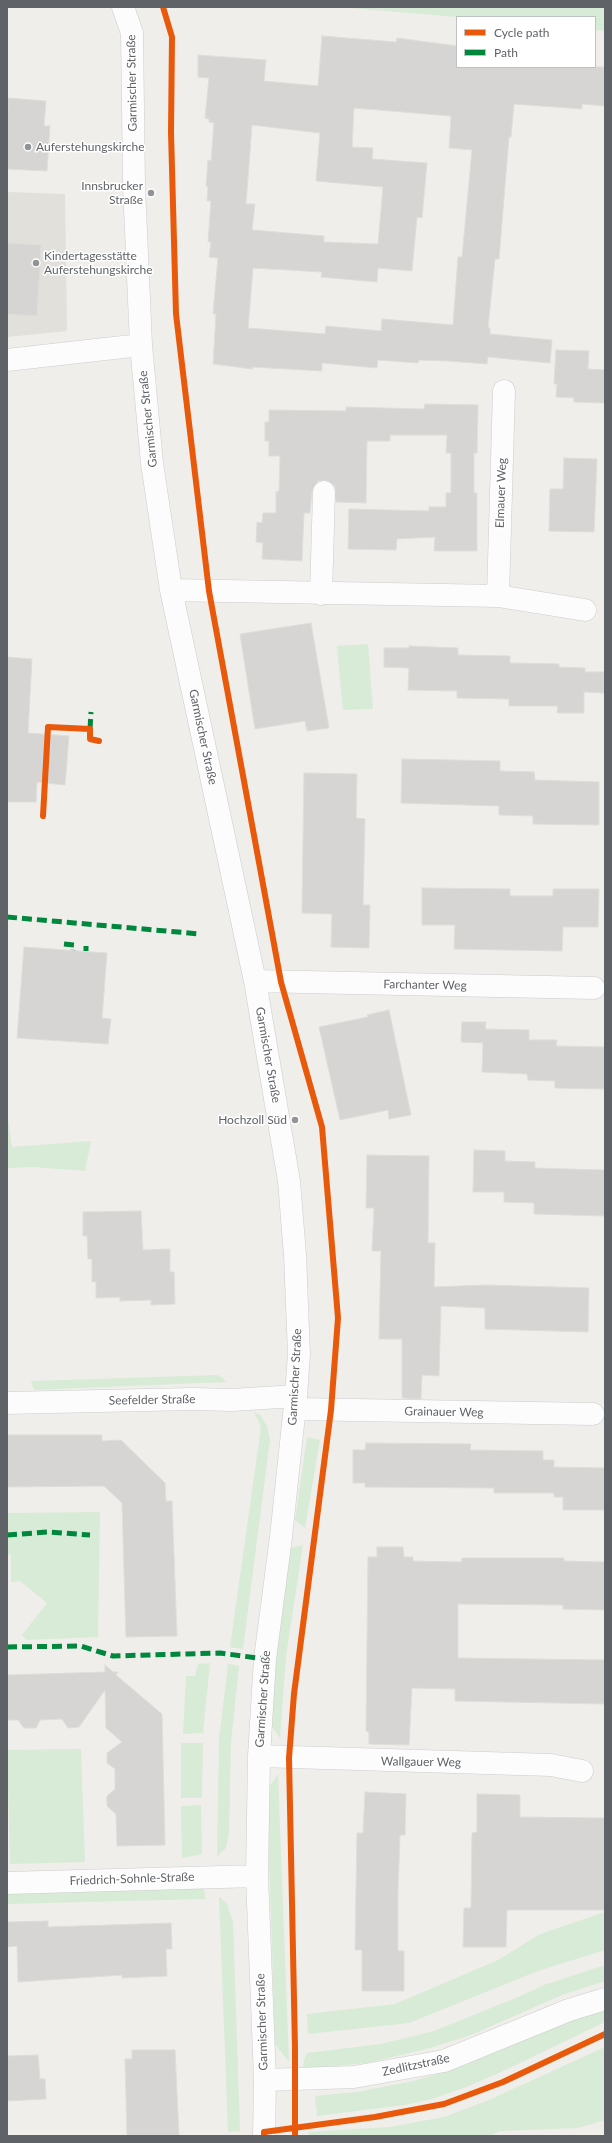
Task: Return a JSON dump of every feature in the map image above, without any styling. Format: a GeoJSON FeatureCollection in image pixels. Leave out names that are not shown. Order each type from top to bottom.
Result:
{"type":"FeatureCollection","features":[{"type":"Feature","properties":{"kind":"street","name":"Garmischer Straße"},"geometry":{"type":"LineString","coordinates":[[123,7],[132,33],[134,186],[141,345],[152,463],[171,590],[255,981],[289,1181],[296,1263],[299,1354],[296,1403],[281,1537],[265,1659],[259,1756],[257,1876],[265,2080],[264,2136]]}},
{"type":"Feature","properties":{"kind":"street"},"geometry":{"type":"LineString","coordinates":[[7,360],[141,345]]}},
{"type":"Feature","properties":{"kind":"street","name":"Elmauer Weg"},"geometry":{"type":"LineString","coordinates":[[498,596],[504,391]]}},
{"type":"Feature","properties":{"kind":"street"},"geometry":{"type":"LineString","coordinates":[[321,594],[324,492]]}},
{"type":"Feature","properties":{"kind":"street"},"geometry":{"type":"LineString","coordinates":[[171,590],[321,594],[498,596],[585,610]]}},
{"type":"Feature","properties":{"kind":"street","name":"Farchanter Weg"},"geometry":{"type":"LineString","coordinates":[[255,981],[594,988]]}},
{"type":"Feature","properties":{"kind":"street","name":"Seefelder Straße"},"geometry":{"type":"LineString","coordinates":[[7,1403],[193,1399],[296,1403]]}},
{"type":"Feature","properties":{"kind":"street","name":"Grainauer Weg"},"geometry":{"type":"LineString","coordinates":[[296,1403],[593,1414]]}},
{"type":"Feature","properties":{"kind":"street","name":"Wallgauer Weg"},"geometry":{"type":"LineString","coordinates":[[259,1756],[551,1765],[582,1772]]}},
{"type":"Feature","properties":{"kind":"street","name":"Friedrich-Sohnle-Straße"},"geometry":{"type":"LineString","coordinates":[[7,1883],[257,1876]]}},
{"type":"Feature","properties":{"kind":"street","name":"Zedlitzstraße"},"geometry":{"type":"LineString","coordinates":[[265,2080],[354,2077],[444,2061],[569,2010],[605,1999]]}},
{"type":"Feature","properties":{"kind":"shaded area","name":"Kindertagesstätte Auferstehungskirche"},"geometry":{"type":"Polygon","coordinates":[[[7,192],[65,194],[67,331],[7,337],[7,192]]]}},
{"type":"Feature","properties":{"kind":"green space"},"geometry":{"type":"Polygon","coordinates":[[[339,7],[605,7],[605,31],[596,30],[596,16],[456,17],[339,7]]]}},
{"type":"Feature","properties":{"kind":"green space"},"geometry":{"type":"Polygon","coordinates":[[[368,644],[373,709],[343,710],[337,646],[368,644]]]}},
{"type":"Feature","properties":{"kind":"green space"},"geometry":{"type":"Polygon","coordinates":[[[7,1111],[12,1147],[91,1141],[85,1171],[33,1167],[7,1168],[7,1111]]]}},
{"type":"Feature","properties":{"kind":"green space"},"geometry":{"type":"Polygon","coordinates":[[[217,1375],[223,1378],[226,1382],[34,1390],[31,1381],[217,1375]]]}},
{"type":"Feature","properties":{"kind":"green space"},"geometry":{"type":"Polygon","coordinates":[[[254,1412],[260,1415],[267,1426],[270,1440],[243,1649],[230,1647],[261,1427],[254,1412]]]}},
{"type":"Feature","properties":{"kind":"green space"},"geometry":{"type":"Polygon","coordinates":[[[307,1437],[320,1440],[305,1528],[295,1520],[307,1437]]]}},
{"type":"Feature","properties":{"kind":"green space"},"geometry":{"type":"Polygon","coordinates":[[[100,1512],[98,1637],[26,1640],[22,1635],[47,1603],[20,1581],[11,1582],[11,1555],[7,1555],[7,1513],[100,1512]]]}},
{"type":"Feature","properties":{"kind":"green space"},"geometry":{"type":"Polygon","coordinates":[[[303,1545],[286,1656],[280,1738],[270,1723],[274,1655],[291,1548],[303,1545]]]}},
{"type":"Feature","properties":{"kind":"green space"},"geometry":{"type":"Polygon","coordinates":[[[210,1663],[203,1733],[183,1734],[186,1676],[195,1676],[198,1664],[210,1663]]]}},
{"type":"Feature","properties":{"kind":"green space"},"geometry":{"type":"Polygon","coordinates":[[[228,1664],[239,1666],[231,1742],[229,1833],[226,1848],[217,1857],[219,1739],[228,1664]]]}},
{"type":"Feature","properties":{"kind":"green space"},"geometry":{"type":"Polygon","coordinates":[[[181,1743],[203,1743],[202,1798],[181,1798],[181,1743]]]}},
{"type":"Feature","properties":{"kind":"green space"},"geometry":{"type":"Polygon","coordinates":[[[81,1749],[85,1862],[10,1864],[7,1750],[81,1749]]]}},
{"type":"Feature","properties":{"kind":"green space"},"geometry":{"type":"Polygon","coordinates":[[[278,1774],[289,2062],[275,2044],[267,1790],[278,1774]]]}},
{"type":"Feature","properties":{"kind":"green space"},"geometry":{"type":"Polygon","coordinates":[[[201,1805],[202,1854],[182,1858],[181,1806],[201,1805]]]}},
{"type":"Feature","properties":{"kind":"green space"},"geometry":{"type":"Polygon","coordinates":[[[204,1888],[205,1899],[7,1904],[7,1893],[204,1888]]]}},
{"type":"Feature","properties":{"kind":"green space"},"geometry":{"type":"Polygon","coordinates":[[[219,1896],[227,1904],[233,1922],[240,2131],[228,2132],[219,1896]]]}},
{"type":"Feature","properties":{"kind":"green space"},"geometry":{"type":"Polygon","coordinates":[[[605,1912],[605,1950],[538,1971],[409,2023],[308,2034],[307,2014],[395,2004],[498,1960],[540,1934],[605,1912]]]}},
{"type":"Feature","properties":{"kind":"green space"},"geometry":{"type":"Polygon","coordinates":[[[605,1965],[605,1981],[562,1995],[471,2035],[430,2048],[367,2063],[303,2069],[304,2060],[307,2053],[381,2044],[434,2031],[544,1985],[605,1965]]]}},
{"type":"Feature","properties":{"kind":"green space"},"geometry":{"type":"Polygon","coordinates":[[[605,2009],[605,2022],[499,2073],[464,2088],[432,2099],[404,2105],[317,2116],[315,2096],[357,2092],[413,2081],[452,2070],[562,2024],[605,2009]]]}},
{"type":"Feature","properties":{"kind":"green space"},"geometry":{"type":"Polygon","coordinates":[[[605,2047],[605,2120],[578,2128],[500,2131],[490,2136],[309,2136],[309,2132],[390,2127],[444,2117],[489,2100],[605,2047]]]}},
{"type":"Feature","properties":{"kind":"building"},"geometry":{"type":"Polygon","coordinates":[[[322,36],[396,42],[397,38],[456,46],[456,68],[605,67],[605,106],[582,104],[582,109],[514,104],[511,137],[509,137],[499,259],[495,259],[488,328],[490,328],[490,334],[552,340],[550,363],[488,357],[487,364],[448,361],[419,360],[418,363],[378,360],[377,368],[322,363],[322,371],[253,367],[252,369],[213,364],[216,314],[213,314],[218,258],[209,257],[211,242],[208,242],[211,201],[207,201],[208,187],[206,186],[208,160],[211,161],[214,123],[209,122],[209,119],[205,118],[209,78],[198,77],[198,55],[266,60],[264,81],[318,86],[322,36]],[[354,108],[352,147],[373,148],[372,159],[427,163],[422,218],[417,217],[412,271],[378,268],[377,282],[321,277],[322,272],[253,268],[248,328],[325,334],[326,326],[381,331],[382,319],[453,325],[458,257],[462,257],[472,150],[449,148],[451,116],[354,108]],[[252,125],[246,204],[255,204],[252,230],[324,236],[324,242],[378,244],[383,187],[316,181],[320,133],[252,125]]]}},
{"type":"Feature","properties":{"kind":"building","name":"Auferstehungskirche"},"geometry":{"type":"Polygon","coordinates":[[[8,98],[46,101],[44,126],[50,126],[47,171],[7,169],[8,98]]]}},
{"type":"Feature","properties":{"kind":"building"},"geometry":{"type":"Polygon","coordinates":[[[7,243],[41,245],[37,316],[7,314],[7,243]]]}},
{"type":"Feature","properties":{"kind":"building"},"geometry":{"type":"Polygon","coordinates":[[[556,350],[589,351],[588,369],[605,370],[605,403],[574,402],[574,398],[556,397],[557,384],[554,384],[556,350]]]}},
{"type":"Feature","properties":{"kind":"building"},"geometry":{"type":"Polygon","coordinates":[[[425,404],[478,405],[477,453],[474,453],[474,493],[477,493],[477,551],[434,551],[435,537],[397,539],[396,550],[348,549],[349,509],[429,511],[429,507],[446,507],[446,493],[451,493],[451,453],[446,453],[447,435],[390,435],[390,441],[367,441],[366,503],[336,502],[335,486],[325,480],[318,481],[312,491],[310,513],[304,513],[302,561],[262,559],[263,543],[256,542],[257,522],[262,523],[263,513],[276,513],[276,492],[279,491],[280,456],[269,456],[269,441],[265,441],[265,422],[269,422],[269,410],[346,411],[346,407],[424,409],[425,404]]]}},
{"type":"Feature","properties":{"kind":"building"},"geometry":{"type":"Polygon","coordinates":[[[564,458],[597,459],[594,532],[549,531],[550,489],[563,489],[564,458]]]}},
{"type":"Feature","properties":{"kind":"building"},"geometry":{"type":"Polygon","coordinates":[[[311,623],[329,728],[307,731],[305,721],[255,729],[240,634],[311,623]]]}},
{"type":"Feature","properties":{"kind":"building"},"geometry":{"type":"Polygon","coordinates":[[[409,646],[458,648],[458,655],[510,656],[510,663],[559,664],[559,667],[585,668],[585,672],[604,672],[604,693],[584,692],[584,713],[557,713],[558,706],[509,706],[509,699],[457,698],[457,691],[408,690],[409,668],[384,667],[384,648],[409,648],[409,646]]]}},
{"type":"Feature","properties":{"kind":"building"},"geometry":{"type":"Polygon","coordinates":[[[7,657],[32,659],[28,733],[69,736],[65,785],[37,782],[36,802],[7,802],[7,657]]]}},
{"type":"Feature","properties":{"kind":"building"},"geometry":{"type":"Polygon","coordinates":[[[402,759],[500,761],[500,771],[534,772],[535,780],[599,782],[599,825],[533,824],[533,816],[499,815],[499,806],[401,803],[402,759]]]}},
{"type":"Feature","properties":{"kind":"building"},"geometry":{"type":"Polygon","coordinates":[[[304,773],[357,774],[356,818],[365,819],[363,905],[370,905],[369,948],[331,947],[332,914],[302,913],[304,773]]]}},
{"type":"Feature","properties":{"kind":"building"},"geometry":{"type":"Polygon","coordinates":[[[422,888],[510,889],[510,896],[553,896],[553,889],[599,889],[598,927],[563,927],[562,951],[454,949],[455,925],[422,925],[422,888]]]}},
{"type":"Feature","properties":{"kind":"building"},"geometry":{"type":"Polygon","coordinates":[[[24,947],[107,953],[102,1018],[111,1019],[108,1044],[17,1038],[24,947]]]}},
{"type":"Feature","properties":{"kind":"building"},"geometry":{"type":"Polygon","coordinates":[[[389,1010],[411,1115],[389,1119],[388,1110],[340,1120],[319,1027],[368,1017],[367,1015],[389,1010]]]}},
{"type":"Feature","properties":{"kind":"building"},"geometry":{"type":"Polygon","coordinates":[[[462,1022],[486,1022],[485,1029],[529,1030],[529,1040],[557,1040],[556,1046],[605,1047],[605,1089],[555,1088],[555,1081],[528,1080],[527,1074],[482,1072],[483,1043],[461,1042],[462,1022]]]}},
{"type":"Feature","properties":{"kind":"building"},"geometry":{"type":"Polygon","coordinates":[[[474,1150],[505,1151],[505,1161],[535,1162],[535,1168],[605,1170],[605,1216],[534,1214],[534,1203],[504,1202],[504,1192],[473,1192],[474,1150]]]}},
{"type":"Feature","properties":{"kind":"building"},"geometry":{"type":"Polygon","coordinates":[[[367,1155],[429,1156],[428,1243],[435,1243],[434,1287],[486,1285],[589,1288],[588,1332],[485,1329],[485,1308],[441,1306],[439,1376],[422,1375],[421,1399],[402,1398],[402,1339],[379,1339],[381,1251],[372,1251],[374,1208],[366,1208],[367,1155]]]}},
{"type":"Feature","properties":{"kind":"building"},"geometry":{"type":"Polygon","coordinates":[[[141,1211],[143,1250],[170,1249],[170,1272],[174,1272],[175,1304],[151,1305],[151,1300],[120,1301],[120,1297],[96,1298],[96,1282],[92,1282],[92,1259],[88,1259],[87,1236],[83,1236],[83,1212],[141,1211]]]}},
{"type":"Feature","properties":{"kind":"building"},"geometry":{"type":"Polygon","coordinates":[[[7,1435],[102,1435],[102,1441],[121,1440],[165,1483],[166,1501],[172,1501],[177,1636],[126,1637],[122,1503],[104,1486],[7,1487],[7,1435]]]}},
{"type":"Feature","properties":{"kind":"building"},"geometry":{"type":"Polygon","coordinates":[[[366,1443],[471,1444],[470,1450],[543,1451],[543,1460],[554,1460],[554,1467],[605,1468],[605,1510],[563,1510],[563,1497],[554,1497],[554,1493],[494,1493],[494,1488],[365,1487],[365,1483],[353,1483],[353,1450],[365,1450],[366,1443]]]}},
{"type":"Feature","properties":{"kind":"building"},"geometry":{"type":"Polygon","coordinates":[[[377,1547],[403,1547],[404,1557],[413,1557],[413,1561],[461,1562],[462,1558],[564,1558],[564,1561],[605,1562],[605,1610],[563,1609],[563,1605],[458,1604],[458,1658],[605,1660],[605,1704],[455,1701],[455,1689],[412,1688],[409,1745],[369,1744],[369,1732],[366,1731],[368,1557],[377,1557],[377,1547]]]}},
{"type":"Feature","properties":{"kind":"building"},"geometry":{"type":"Polygon","coordinates":[[[105,1665],[113,1672],[118,1672],[116,1675],[162,1714],[165,1845],[117,1846],[116,1814],[107,1806],[107,1796],[115,1789],[115,1769],[107,1763],[107,1753],[122,1742],[106,1728],[105,1690],[79,1727],[68,1728],[62,1719],[40,1720],[36,1728],[24,1728],[18,1720],[7,1720],[7,1675],[105,1672],[105,1665]]]}},
{"type":"Feature","properties":{"kind":"building"},"geometry":{"type":"Polygon","coordinates":[[[365,1792],[406,1794],[405,1835],[400,1835],[398,1891],[398,1951],[404,1951],[404,1991],[362,1991],[362,1950],[355,1950],[357,1833],[363,1833],[365,1792]]]}},
{"type":"Feature","properties":{"kind":"building"},"geometry":{"type":"Polygon","coordinates":[[[477,1794],[520,1795],[520,1817],[605,1818],[605,1910],[507,1910],[506,1947],[463,1947],[464,1908],[471,1908],[472,1833],[477,1832],[477,1794]]]}},
{"type":"Feature","properties":{"kind":"building"},"geometry":{"type":"Polygon","coordinates":[[[48,1921],[48,1927],[171,1923],[172,1949],[166,1949],[167,1976],[122,1978],[122,1975],[18,1982],[17,1946],[7,1947],[7,1922],[48,1921]]]}},
{"type":"Feature","properties":{"kind":"building"},"geometry":{"type":"Polygon","coordinates":[[[132,2050],[175,2050],[179,2136],[127,2136],[125,2059],[132,2059],[132,2050]]]}},
{"type":"Feature","properties":{"kind":"building"},"geometry":{"type":"Polygon","coordinates":[[[38,2055],[40,2079],[45,2079],[46,2099],[7,2101],[7,2056],[38,2055]]]}},
{"type":"Feature","properties":{"kind":"marked path"},"geometry":{"type":"LineString","coordinates":[[90,729],[91,712]]}},
{"type":"Feature","properties":{"kind":"marked path"},"geometry":{"type":"LineString","coordinates":[[7,917],[200,934]]}},
{"type":"Feature","properties":{"kind":"marked path"},"geometry":{"type":"LineString","coordinates":[[64,944],[74,945],[73,950]]}},
{"type":"Feature","properties":{"kind":"marked path"},"geometry":{"type":"LineString","coordinates":[[86,946],[86,951]]}},
{"type":"Feature","properties":{"kind":"marked path"},"geometry":{"type":"LineString","coordinates":[[7,1535],[48,1532],[90,1535]]}},
{"type":"Feature","properties":{"kind":"marked path"},"geometry":{"type":"LineString","coordinates":[[7,1647],[81,1646],[113,1656],[220,1653],[265,1659]]}},
{"type":"Feature","properties":{"kind":"cycle path"},"geometry":{"type":"LineString","coordinates":[[163,7],[172,37],[171,132],[176,314],[209,591],[281,982],[322,1127],[338,1318],[331,1410],[294,1694],[289,1758],[295,2048],[295,2136]]}},
{"type":"Feature","properties":{"kind":"cycle path"},"geometry":{"type":"LineString","coordinates":[[43,816],[48,727],[90,729],[90,739],[99,741]]}},
{"type":"Feature","properties":{"kind":"cycle path"},"geometry":{"type":"LineString","coordinates":[[264,2136],[264,2132],[375,2117],[444,2104],[503,2082],[605,2034]]}},
{"type":"Feature","properties":{"kind":"place","name":"Auferstehungskirche"},"geometry":{"type":"Point","coordinates":[28,147]}},
{"type":"Feature","properties":{"kind":"place","name":"Innsbrucker Straße"},"geometry":{"type":"Point","coordinates":[151,193]}},
{"type":"Feature","properties":{"kind":"place","name":"Kindertagesstätte Auferstehungskirche"},"geometry":{"type":"Point","coordinates":[36,263]}},
{"type":"Feature","properties":{"kind":"place","name":"Hochzoll Süd"},"geometry":{"type":"Point","coordinates":[295,1120]}}]}
